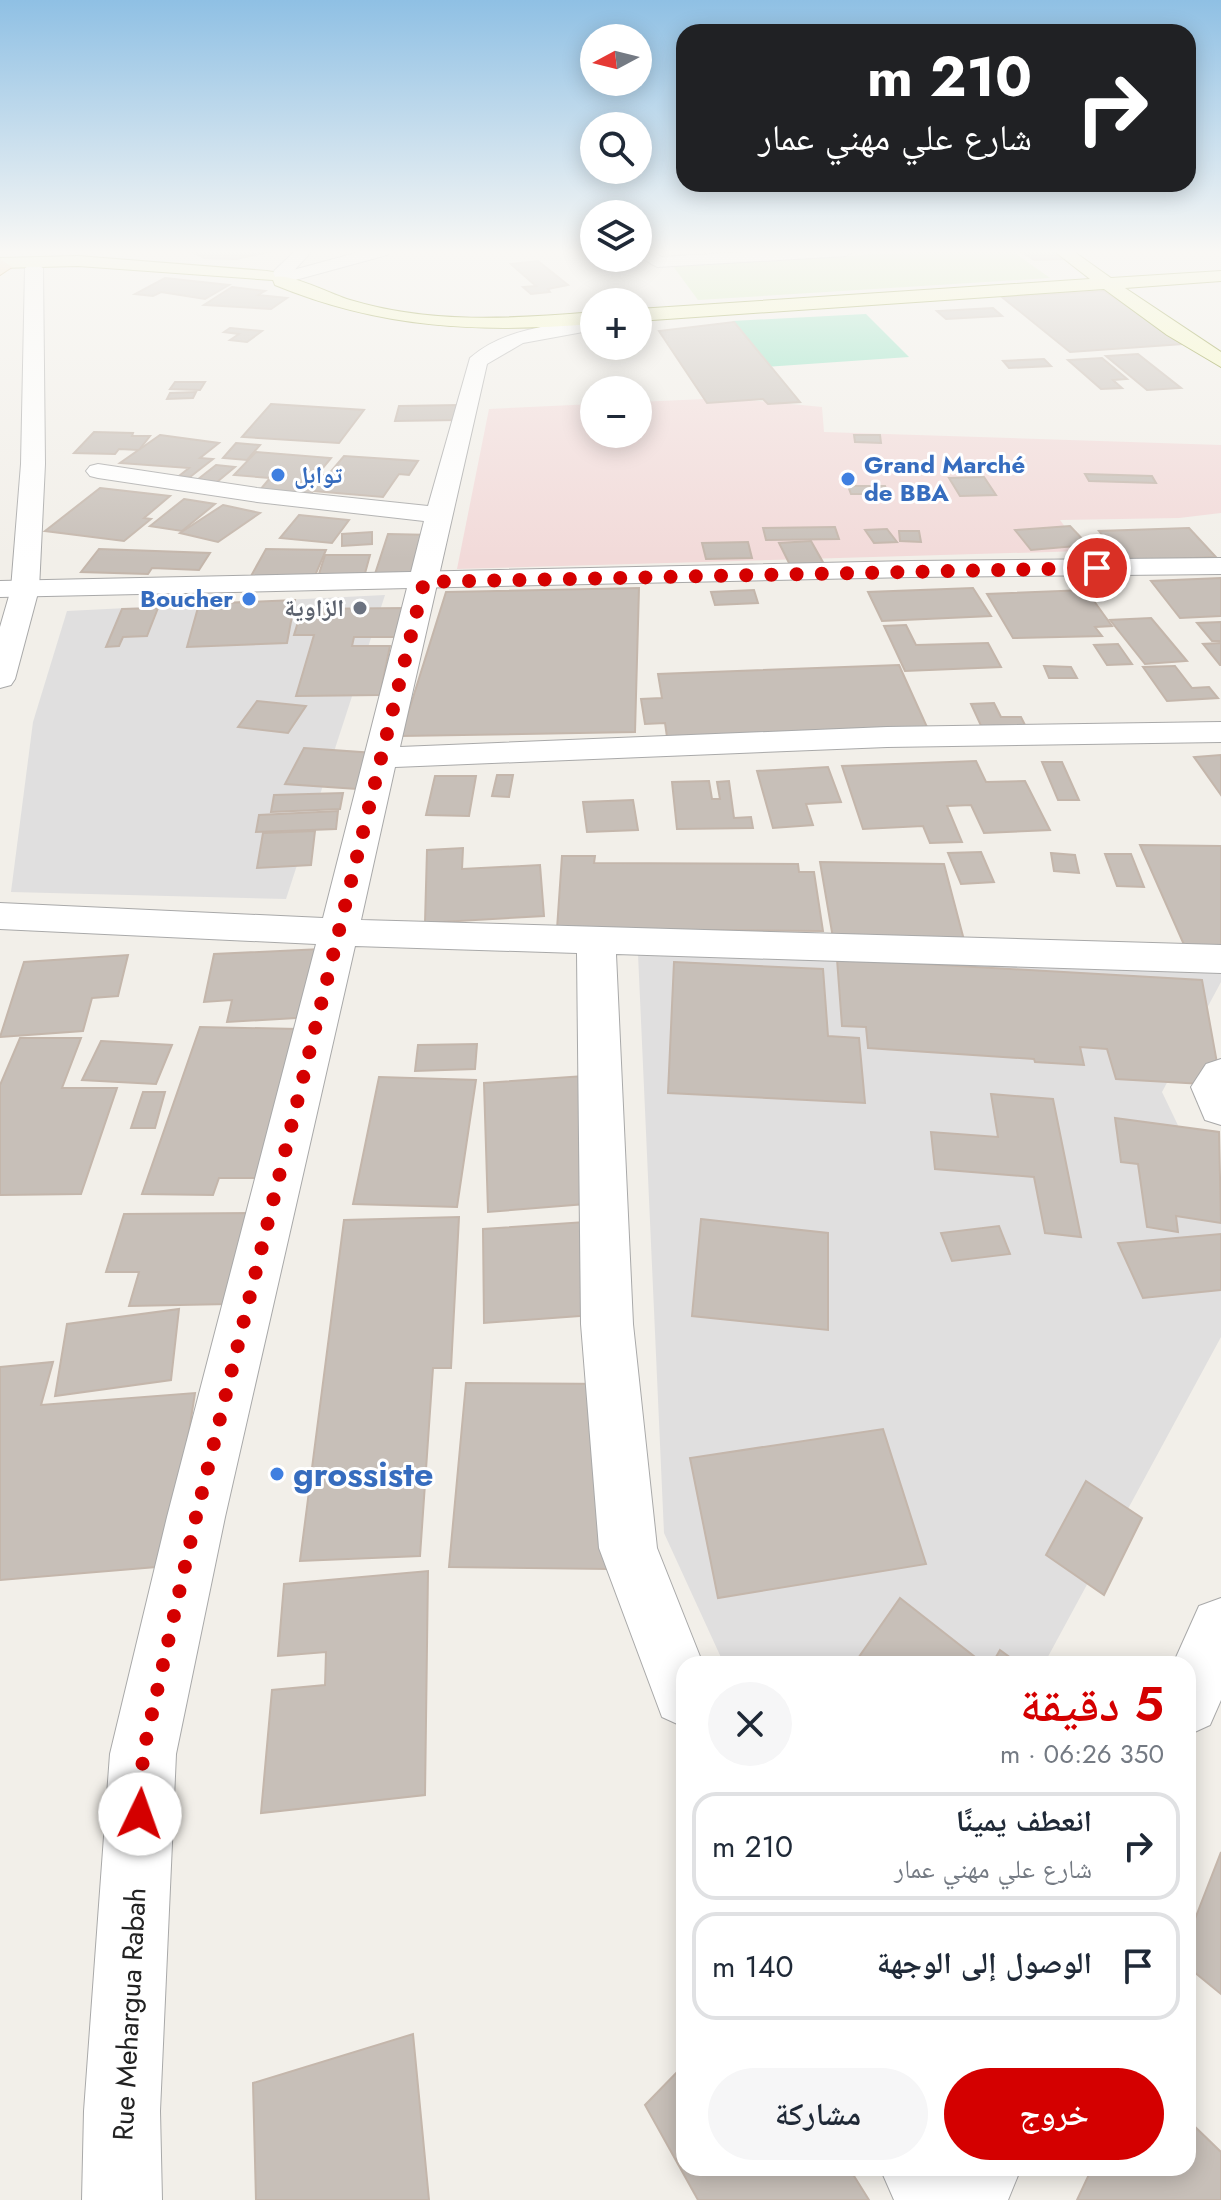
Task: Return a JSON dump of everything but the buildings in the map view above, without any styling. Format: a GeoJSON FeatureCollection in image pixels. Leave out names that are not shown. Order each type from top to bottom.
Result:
{"type":"FeatureCollection","features":[{"type":"Feature","properties":{"kind":"street"},"geometry":{"type":"LineString","coordinates":[[0,679],[33,464],[34,354]]}},
{"type":"Feature","properties":{"kind":"street","name":"Rue Mehargua Rabah"},"geometry":{"type":"LineString","coordinates":[[122,2200],[122,2111],[143,1754],[196,1517],[382,758],[438,515],[477,362],[485,354]]}},
{"type":"Feature","properties":{"kind":"street"},"geometry":{"type":"LineString","coordinates":[[98,471],[257,495],[438,515]]}},
{"type":"Feature","properties":{"kind":"street"},"geometry":{"type":"LineString","coordinates":[[12,589],[911,569],[1221,566]]}},
{"type":"Feature","properties":{"kind":"street"},"geometry":{"type":"LineString","coordinates":[[382,758],[887,737],[1221,732]]}},
{"type":"Feature","properties":{"kind":"street"},"geometry":{"type":"LineString","coordinates":[[0,916],[338,932],[1221,959]]}},
{"type":"Feature","properties":{"kind":"street"},"geometry":{"type":"LineString","coordinates":[[596,938],[607,1324],[628,1548],[676,1674]]}},
{"type":"Feature","properties":{"kind":"street"},"geometry":{"type":"LineString","coordinates":[[1221,1076],[1213,1087],[1221,1108]]}},
{"type":"Feature","properties":{"kind":"street"},"geometry":{"type":"LineString","coordinates":[[1196,1685],[1221,1628]]}},
{"type":"Feature","properties":{"kind":"street"},"geometry":{"type":"LineString","coordinates":[[924,2176],[937,2200]]}},
{"type":"Feature","properties":{"kind":"street"},"geometry":{"type":"LineString","coordinates":[[968,2200],[978,2176]]}},
{"type":"Feature","properties":{"kind":"shaded area","name":"Grand Marché de BBA"},"geometry":{"type":"Polygon","coordinates":[[[727,398],[822,407],[824,432],[1221,445],[1221,513],[1179,518],[1060,520],[1083,551],[457,569],[489,409],[580,405],[580,448],[652,448],[652,401],[727,398]]]}},
{"type":"Feature","properties":{"kind":"shaded area"},"geometry":{"type":"Polygon","coordinates":[[[385,595],[286,899],[11,892],[33,722],[67,611],[385,595]]]}},
{"type":"Feature","properties":{"kind":"shaded area"},"geometry":{"type":"Polygon","coordinates":[[[638,954],[1221,971],[1221,982],[1162,1092],[1221,1215],[1221,1337],[1048,1656],[720,1656],[664,1533],[638,954]]]}},
{"type":"Feature","properties":{"kind":"green space"},"geometry":{"type":"Polygon","coordinates":[[[755,354],[906,354],[909,357],[765,367],[755,354]]]}},
{"type":"Feature","properties":{"kind":"place","name":"توابل"},"geometry":{"type":"Point","coordinates":[278,475]}},
{"type":"Feature","properties":{"kind":"place","name":"Grand Marché de BBA"},"geometry":{"type":"Point","coordinates":[848,479]}},
{"type":"Feature","properties":{"kind":"place","name":"Boucher"},"geometry":{"type":"Point","coordinates":[249,599]}},
{"type":"Feature","properties":{"kind":"place","name":"الزاوية"},"geometry":{"type":"Point","coordinates":[360,608]}},
{"type":"Feature","properties":{"kind":"place","name":"grossiste"},"geometry":{"type":"Point","coordinates":[277,1474]}},
{"type":"Feature","properties":{"kind":"route"},"geometry":{"type":"LineString","coordinates":[[140,1814],[143,1754],[196,1517],[424,582],[911,569],[1097,568]]}}]}
